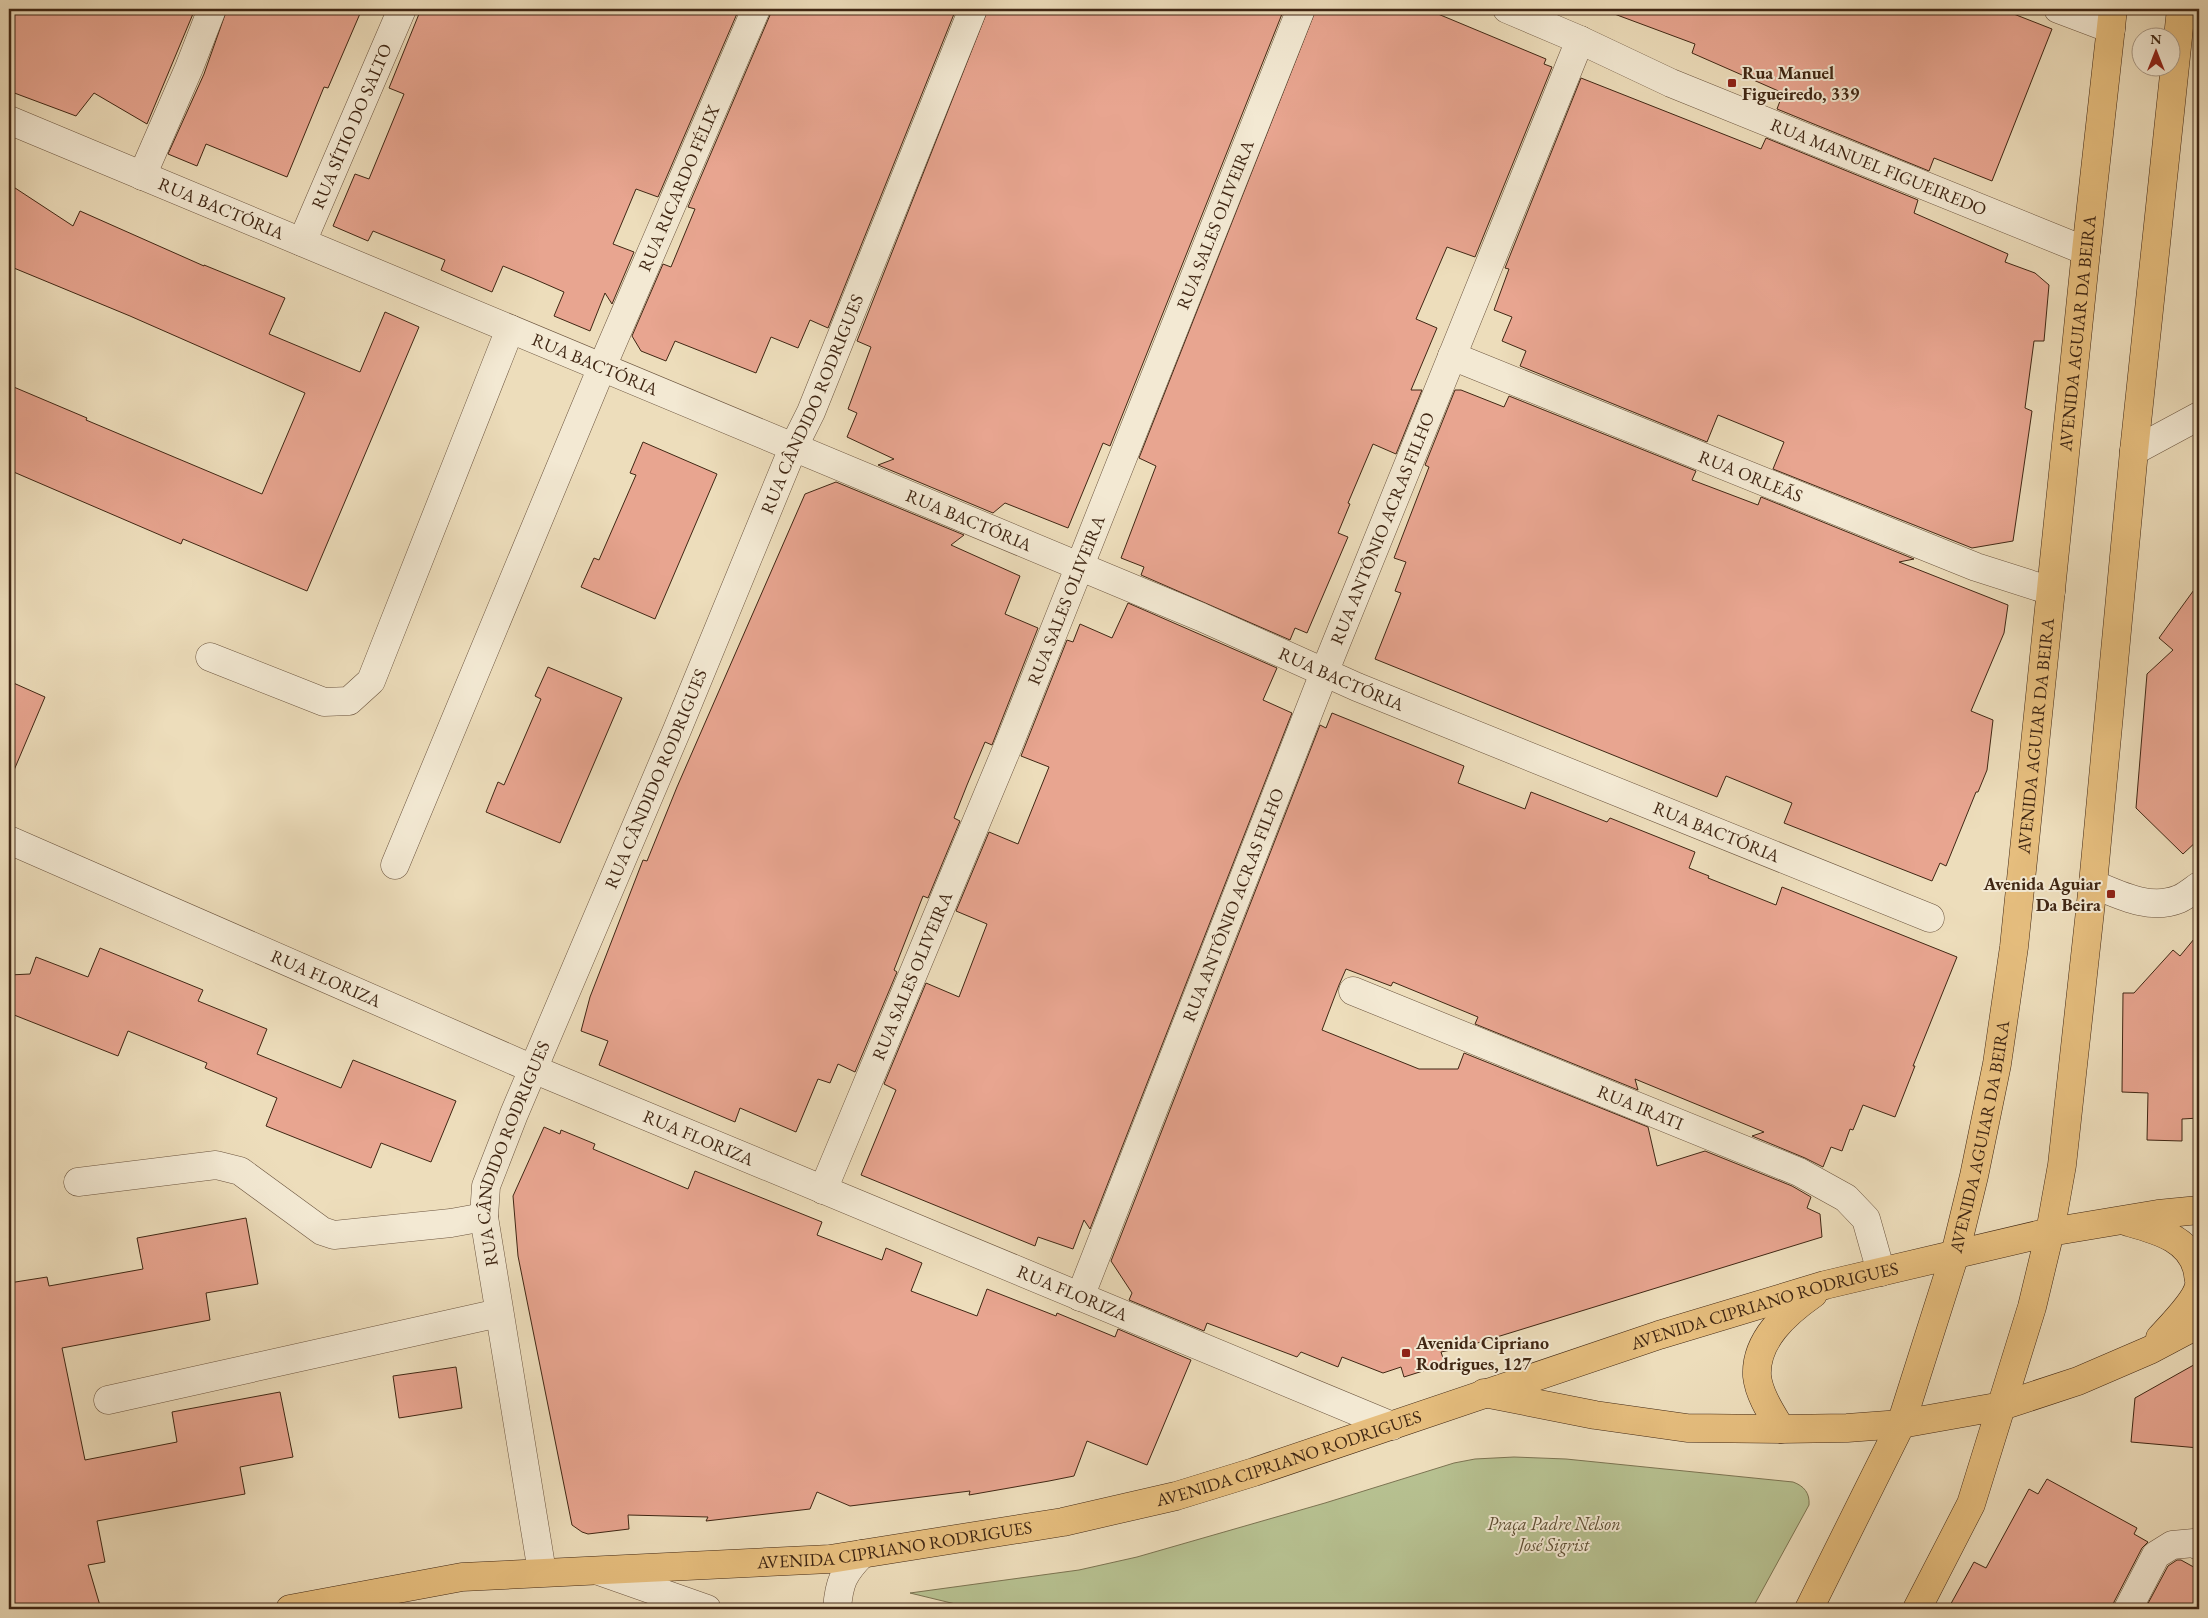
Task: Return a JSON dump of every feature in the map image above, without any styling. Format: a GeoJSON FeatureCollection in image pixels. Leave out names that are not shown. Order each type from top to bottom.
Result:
{"type":"FeatureCollection","features":[{"type":"Feature","properties":{"kind":"main road"},"geometry":{"type":"LineString","coordinates":[[1916,1609],[1971,1504],[2032,1307],[2050,1232],[2062,1165],[2093,884],[2134,451],[2183,10]]}},
{"type":"Feature","properties":{"kind":"main road","name":"AVENIDA AGUIAR DA BEIRA"},"geometry":{"type":"LineString","coordinates":[[1809,1609],[1901,1424],[1955,1254],[1974,1176],[1997,1064],[2014,948],[2086,251],[2112,19]]}},
{"type":"Feature","properties":{"kind":"main road","name":"AVENIDA CIPRIANO RODRIGUES"},"geometry":{"type":"LineString","coordinates":[[290,1609],[462,1577],[830,1559],[1063,1522],[1165,1498],[1254,1472],[1659,1335],[1825,1286],[2050,1232],[2199,1210]]}},
{"type":"Feature","properties":{"kind":"main road"},"geometry":{"type":"LineString","coordinates":[[2122,1220],[2158,1230],[2185,1246],[2196,1263],[2199,1286],[2188,1305],[2150,1350]]}},
{"type":"Feature","properties":{"kind":"main road"},"geometry":{"type":"LineString","coordinates":[[1781,1430],[1765,1401],[1757,1378],[1758,1356],[1770,1333],[1789,1313],[1825,1286]]}},
{"type":"Feature","properties":{"kind":"main road"},"geometry":{"type":"LineString","coordinates":[[1483,1393],[1595,1414],[1687,1428],[1781,1430],[1901,1424],[2002,1406],[2078,1381],[2150,1350],[2199,1324]]}},
{"type":"Feature","properties":{"kind":"street"},"geometry":{"type":"LineString","coordinates":[[142,176],[189,68],[212,9]]}},
{"type":"Feature","properties":{"kind":"street","name":"RUA SÍTIO DO SALTO"},"geometry":{"type":"LineString","coordinates":[[302,242],[402,9]]}},
{"type":"Feature","properties":{"kind":"street","name":"RUA RICARDO FÉLIX"},"geometry":{"type":"LineString","coordinates":[[395,865],[602,367],[756,9]]}},
{"type":"Feature","properties":{"kind":"street","name":"RUA CÂNDIDO RODRIGUES"},"geometry":{"type":"LineString","coordinates":[[542,1572],[484,1217],[486,1186],[793,448],[811,412],[973,9]]}},
{"type":"Feature","properties":{"kind":"street","name":"RUA SALES OLIVEIRA"},"geometry":{"type":"LineString","coordinates":[[823,1190],[1011,739],[1301,9]]}},
{"type":"Feature","properties":{"kind":"street","name":"RUA MANUEL FIGUEIREDO"},"geometry":{"type":"LineString","coordinates":[[1507,9],[1580,40],[1671,83],[2086,251]]}},
{"type":"Feature","properties":{"kind":"street"},"geometry":{"type":"LineString","coordinates":[[2058,9],[2112,19]]}},
{"type":"Feature","properties":{"kind":"street","name":"RUA ANTÔNIO ACRAS FILHO"},"geometry":{"type":"LineString","coordinates":[[1080,1297],[1324,673],[1580,40]]}},
{"type":"Feature","properties":{"kind":"street","name":"RUA BACTÓRIA"},"geometry":{"type":"LineString","coordinates":[[9,120],[1201,617],[1324,673],[1930,918]]}},
{"type":"Feature","properties":{"kind":"street"},"geometry":{"type":"LineString","coordinates":[[210,657],[324,702],[349,701],[371,681],[510,329]]}},
{"type":"Feature","properties":{"kind":"street","name":"RUA ORLEÃS"},"geometry":{"type":"LineString","coordinates":[[1452,356],[1976,567],[2052,591]]}},
{"type":"Feature","properties":{"kind":"street"},"geometry":{"type":"LineString","coordinates":[[2134,451],[2199,416]]}},
{"type":"Feature","properties":{"kind":"street","name":"RUA FLORIZA"},"geometry":{"type":"LineString","coordinates":[[9,840],[533,1070],[1392,1426]]}},
{"type":"Feature","properties":{"kind":"street"},"geometry":{"type":"LineString","coordinates":[[2093,884],[2131,900],[2157,903],[2179,899],[2199,886]]}},
{"type":"Feature","properties":{"kind":"street","name":"RUA IRATI"},"geometry":{"type":"LineString","coordinates":[[1352,991],[1799,1172],[1846,1198],[1866,1219],[1881,1272]]}},
{"type":"Feature","properties":{"kind":"street"},"geometry":{"type":"LineString","coordinates":[[78,1182],[216,1165],[240,1171],[322,1231],[334,1235],[451,1223],[484,1217]]}},
{"type":"Feature","properties":{"kind":"street"},"geometry":{"type":"LineString","coordinates":[[108,1400],[499,1313]]}},
{"type":"Feature","properties":{"kind":"street"},"geometry":{"type":"LineString","coordinates":[[2128,1609],[2156,1555],[2172,1545],[2194,1543],[2199,1546]]}},
{"type":"Feature","properties":{"kind":"street"},"geometry":{"type":"LineString","coordinates":[[837,1609],[838,1588],[847,1569],[862,1554]]}},
{"type":"Feature","properties":{"kind":"street"},"geometry":{"type":"LineString","coordinates":[[598,1571],[707,1609]]}},
{"type":"Feature","properties":{"kind":"green space","name":"Praça Padre Nelson José Sigrist"},"geometry":{"type":"Polygon","coordinates":[[[1514,1457],[1566,1459],[1793,1482],[1806,1490],[1809,1505],[1752,1609],[976,1609],[910,1593],[1079,1570],[1137,1557],[1325,1503],[1454,1463],[1475,1459],[1514,1457]]]}},
{"type":"Feature","properties":{"kind":"building"},"geometry":{"type":"Polygon","coordinates":[[[16,9],[195,9],[147,124],[94,93],[76,116],[9,91],[9,21],[16,9]]]}},
{"type":"Feature","properties":{"kind":"building"},"geometry":{"type":"Polygon","coordinates":[[[227,9],[362,9],[328,88],[324,87],[287,177],[206,144],[197,166],[168,154],[204,74],[227,9]]]}},
{"type":"Feature","properties":{"kind":"building"},"geometry":{"type":"Polygon","coordinates":[[[421,9],[739,9],[658,197],[636,189],[613,244],[634,252],[612,304],[605,293],[590,331],[554,316],[564,292],[503,266],[492,292],[441,270],[445,260],[373,231],[368,241],[333,226],[355,174],[369,179],[404,94],[389,88],[421,9]]]}},
{"type":"Feature","properties":{"kind":"building"},"geometry":{"type":"Polygon","coordinates":[[[771,9],[956,9],[828,328],[810,320],[798,348],[771,337],[756,373],[675,341],[666,361],[641,351],[632,336],[663,264],[671,267],[695,209],[688,207],[771,9]]]}},
{"type":"Feature","properties":{"kind":"building"},"geometry":{"type":"Polygon","coordinates":[[[988,9],[1284,9],[1110,446],[1103,443],[1068,528],[1005,503],[993,513],[878,465],[894,459],[847,437],[857,413],[848,409],[871,347],[857,341],[988,9]]]}},
{"type":"Feature","properties":{"kind":"building"},"geometry":{"type":"Polygon","coordinates":[[[1316,9],[1426,9],[1546,59],[1544,64],[1552,67],[1475,257],[1447,247],[1416,319],[1437,328],[1411,390],[1422,390],[1396,454],[1373,444],[1348,503],[1350,504],[1338,533],[1348,537],[1307,633],[1295,628],[1290,640],[1141,575],[1144,567],[1121,558],[1156,466],[1139,458],[1316,9]]]}},
{"type":"Feature","properties":{"kind":"building"},"geometry":{"type":"Polygon","coordinates":[[[1610,9],[2001,9],[2052,29],[1992,181],[1934,158],[1929,171],[1777,109],[1783,93],[1692,53],[1695,44],[1609,12],[1610,9]]]}},
{"type":"Feature","properties":{"kind":"building"},"geometry":{"type":"Polygon","coordinates":[[[1581,78],[1761,149],[1766,138],[1918,200],[1914,213],[2008,254],[2005,262],[2035,273],[2049,285],[2044,341],[2034,341],[2025,408],[2032,411],[2013,541],[1972,548],[1773,469],[1784,442],[1718,415],[1707,442],[1520,366],[1526,351],[1502,341],[1512,317],[1494,310],[1509,269],[1505,268],[1581,78]]]}},
{"type":"Feature","properties":{"kind":"building"},"geometry":{"type":"Polygon","coordinates":[[[9,184],[73,226],[80,211],[204,266],[285,298],[269,334],[360,372],[385,312],[419,327],[307,591],[183,539],[181,544],[9,470],[9,385],[87,418],[86,420],[262,494],[305,393],[130,316],[9,266],[9,184]]]}},
{"type":"Feature","properties":{"kind":"building"},"geometry":{"type":"Polygon","coordinates":[[[1455,390],[1461,390],[1504,407],[1509,396],[1696,471],[1692,480],[1758,505],[1761,497],[1914,559],[1899,562],[2008,605],[2004,633],[1971,711],[1993,720],[1987,770],[1946,866],[1940,863],[1932,881],[1784,823],[1792,803],[1726,776],[1717,797],[1375,659],[1401,593],[1395,591],[1406,562],[1394,558],[1429,467],[1425,465],[1455,390]]]}},
{"type":"Feature","properties":{"kind":"building"},"geometry":{"type":"Polygon","coordinates":[[[643,442],[717,474],[655,619],[581,587],[594,558],[599,560],[636,475],[630,473],[643,442]]]}},
{"type":"Feature","properties":{"kind":"building"},"geometry":{"type":"Polygon","coordinates":[[[836,482],[964,535],[951,545],[1020,576],[1005,614],[1038,628],[992,745],[985,742],[967,785],[954,818],[960,821],[928,898],[923,896],[894,970],[897,972],[855,1072],[838,1064],[830,1083],[818,1079],[796,1132],[740,1108],[735,1122],[599,1065],[608,1041],[581,1031],[590,997],[643,860],[647,861],[677,787],[805,494],[836,482]]]}},
{"type":"Feature","properties":{"kind":"building"},"geometry":{"type":"Polygon","coordinates":[[[2199,583],[2199,839],[2183,854],[2136,808],[2147,674],[2173,650],[2159,638],[2199,583]]]}},
{"type":"Feature","properties":{"kind":"building"},"geometry":{"type":"Polygon","coordinates":[[[1128,603],[1277,668],[1263,700],[1292,713],[1090,1229],[1084,1220],[1073,1249],[1038,1237],[1035,1246],[861,1175],[896,1090],[884,1084],[926,983],[959,997],[987,924],[956,911],[989,832],[1018,844],[1049,767],[1021,756],[1067,640],[1073,642],[1080,624],[1112,638],[1128,603]]]}},
{"type":"Feature","properties":{"kind":"building"},"geometry":{"type":"Polygon","coordinates":[[[548,667],[622,698],[560,843],[486,812],[498,782],[504,785],[541,699],[535,696],[548,667]]]}},
{"type":"Feature","properties":{"kind":"building"},"geometry":{"type":"Polygon","coordinates":[[[9,681],[45,697],[9,782],[9,681]]]}},
{"type":"Feature","properties":{"kind":"building"},"geometry":{"type":"Polygon","coordinates":[[[1332,713],[1464,766],[1458,783],[1525,809],[1531,792],[1607,822],[1610,818],[1695,852],[1689,868],[1709,876],[1708,878],[1776,905],[1782,887],[1957,957],[1913,1066],[1915,1066],[1895,1117],[1863,1105],[1853,1130],[1850,1129],[1842,1151],[1831,1147],[1823,1167],[1752,1136],[1764,1132],[1635,1079],[1638,1090],[1475,1024],[1478,1017],[1393,982],[1391,986],[1346,969],[1322,1030],[1419,1069],[1458,1069],[1464,1053],[1648,1127],[1657,1166],[1705,1151],[1792,1186],[1811,1197],[1807,1208],[1820,1214],[1822,1237],[1461,1348],[1441,1352],[1445,1364],[1404,1377],[1401,1367],[1383,1373],[1342,1357],[1338,1367],[1301,1352],[1297,1357],[1207,1323],[1204,1331],[1129,1300],[1132,1293],[1111,1261],[1320,725],[1326,728],[1332,713]]]}},
{"type":"Feature","properties":{"kind":"building"},"geometry":{"type":"Polygon","coordinates":[[[2199,933],[2199,1118],[2182,1119],[2182,1141],[2147,1140],[2148,1093],[2122,1092],[2123,993],[2134,993],[2173,950],[2180,956],[2199,933]]]}},
{"type":"Feature","properties":{"kind":"building"},"geometry":{"type":"Polygon","coordinates":[[[100,948],[203,990],[198,1001],[267,1029],[257,1054],[341,1088],[353,1060],[456,1101],[431,1162],[381,1143],[371,1168],[266,1126],[277,1098],[205,1068],[207,1063],[128,1031],[118,1056],[9,1013],[9,975],[30,974],[36,957],[88,977],[100,948]]]}},
{"type":"Feature","properties":{"kind":"building"},"geometry":{"type":"Polygon","coordinates":[[[544,1127],[560,1134],[561,1130],[595,1144],[593,1149],[688,1189],[695,1171],[822,1222],[817,1235],[882,1260],[886,1248],[922,1263],[911,1291],[977,1316],[987,1289],[1056,1316],[1057,1313],[1115,1337],[1118,1329],[1191,1360],[1147,1465],[1087,1441],[1074,1476],[1049,1481],[969,1495],[970,1491],[850,1506],[817,1492],[810,1509],[706,1521],[708,1517],[628,1515],[629,1529],[588,1534],[582,1532],[572,1525],[518,1256],[513,1196],[544,1127]]]}},
{"type":"Feature","properties":{"kind":"building"},"geometry":{"type":"Polygon","coordinates":[[[246,1218],[258,1284],[206,1293],[210,1320],[62,1348],[85,1460],[177,1442],[172,1412],[280,1392],[293,1457],[240,1467],[245,1494],[97,1521],[105,1562],[88,1565],[101,1609],[9,1609],[9,1283],[47,1277],[49,1286],[143,1269],[137,1238],[246,1218]]]}},
{"type":"Feature","properties":{"kind":"building"},"geometry":{"type":"Polygon","coordinates":[[[2199,1362],[2199,1448],[2131,1442],[2135,1398],[2199,1362]]]}},
{"type":"Feature","properties":{"kind":"building"},"geometry":{"type":"Polygon","coordinates":[[[456,1367],[462,1408],[399,1418],[393,1376],[456,1367]]]}},
{"type":"Feature","properties":{"kind":"building"},"geometry":{"type":"Polygon","coordinates":[[[2047,1479],[2137,1528],[2134,1534],[2148,1542],[2142,1548],[2112,1609],[1948,1609],[1974,1562],[1986,1568],[2029,1489],[2038,1494],[2047,1479]]]}},
{"type":"Feature","properties":{"kind":"building"},"geometry":{"type":"Polygon","coordinates":[[[2177,1560],[2181,1560],[2199,1570],[2199,1609],[2145,1609],[2168,1566],[2177,1560]]]}},
{"type":"Feature","properties":{"kind":"place","name":"Rua Manuel Figueiredo, 339"},"geometry":{"type":"Point","coordinates":[1732,83]}},
{"type":"Feature","properties":{"kind":"place","name":"Avenida Aguiar Da Beira"},"geometry":{"type":"Point","coordinates":[2111,894]}},
{"type":"Feature","properties":{"kind":"place","name":"Avenida Cipriano Rodrigues, 127"},"geometry":{"type":"Point","coordinates":[1406,1353]}}]}
